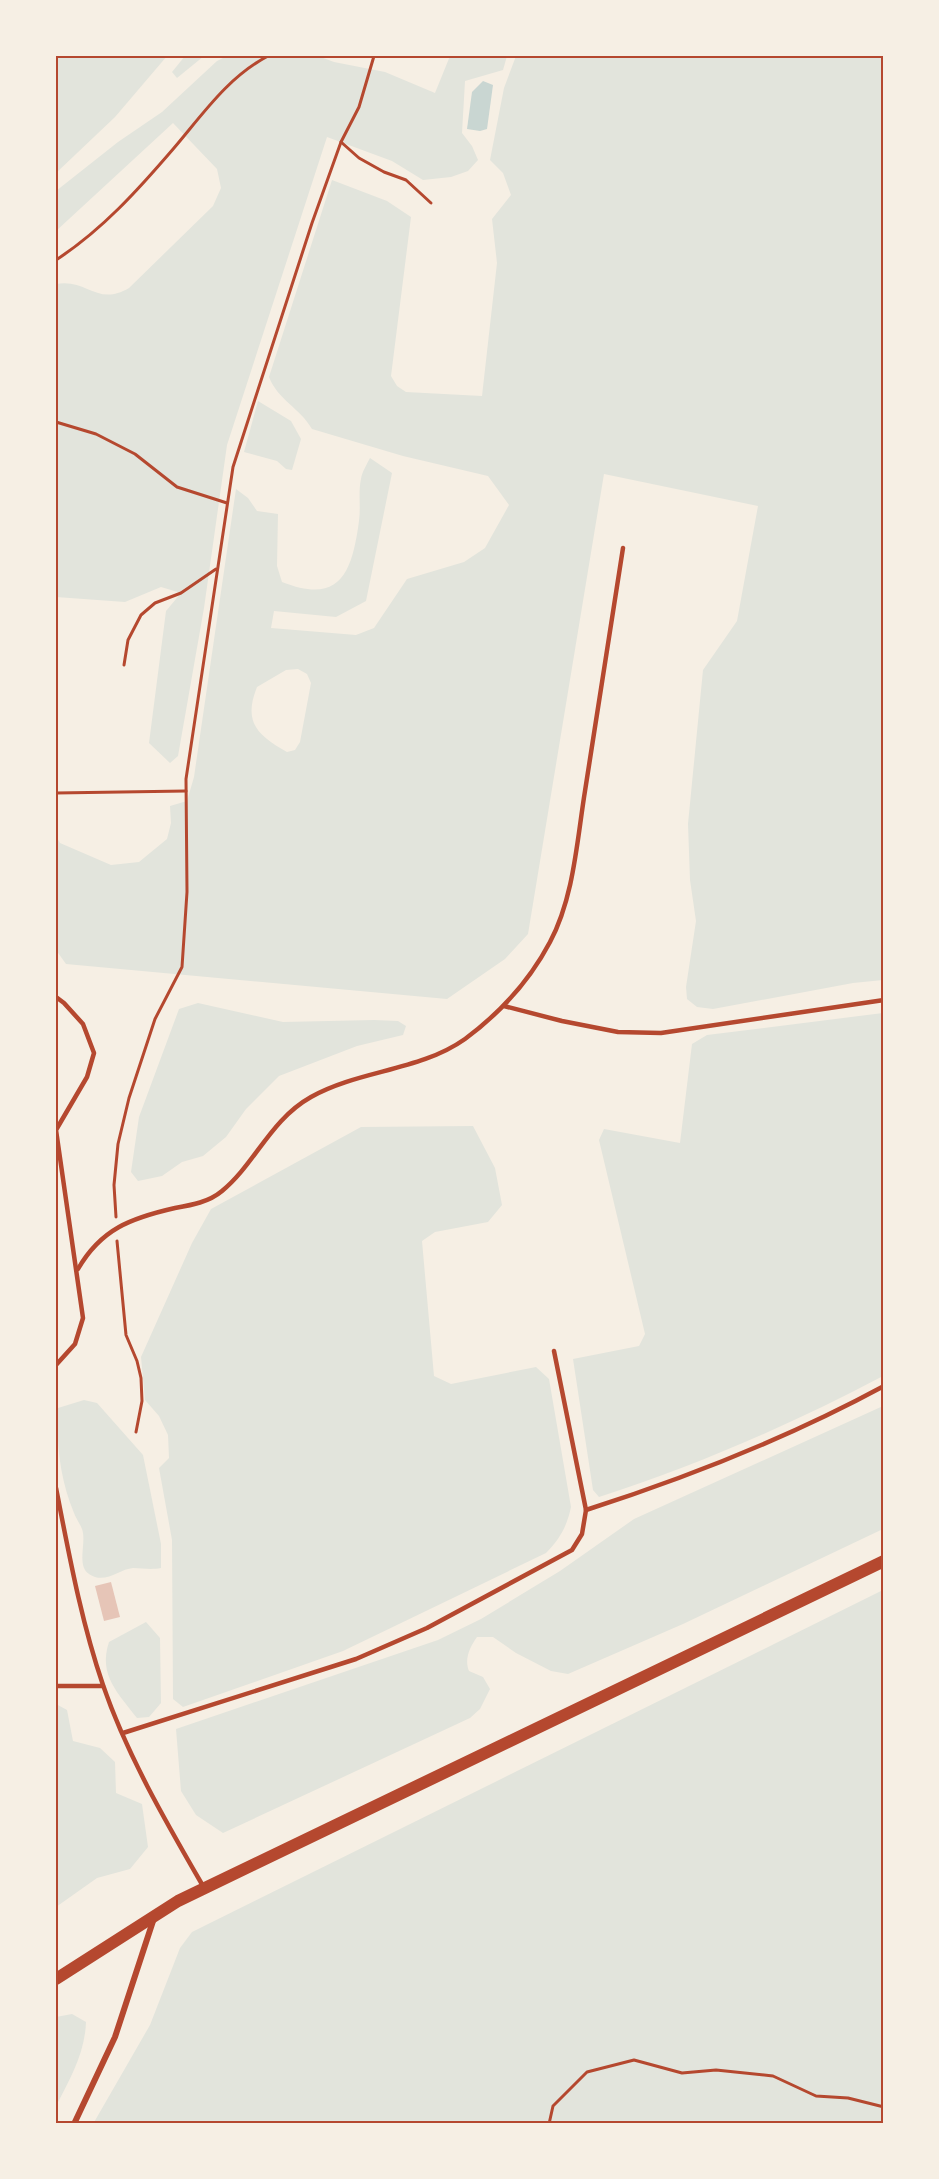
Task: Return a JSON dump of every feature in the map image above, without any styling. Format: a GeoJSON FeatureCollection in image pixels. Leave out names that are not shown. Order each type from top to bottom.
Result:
{"type":"FeatureCollection","features":[{"type":"Feature","properties":{"kind":"main road"},"geometry":{"type":"LineString","coordinates":[[56,1978],[155,1915],[205,1888],[884,1561]]}},
{"type":"Feature","properties":{"kind":"street"},"geometry":{"type":"LineString","coordinates":[[74,2124],[115,2037],[155,1915]]}},
{"type":"Feature","properties":{"kind":"lane"},"geometry":{"type":"LineString","coordinates":[[78,1269],[101,1237],[116,1227],[171,1209],[199,1203],[220,1192],[237,1176],[278,1124],[309,1098],[349,1080],[434,1055],[463,1041],[504,1006],[532,971],[551,940],[561,916],[573,868],[622,548]]}},
{"type":"Feature","properties":{"kind":"lane"},"geometry":{"type":"LineString","coordinates":[[56,997],[83,1024],[94,1053],[87,1077],[56,1130],[78,1269],[83,1318],[75,1344],[56,1365]]}},
{"type":"Feature","properties":{"kind":"lane"},"geometry":{"type":"LineString","coordinates":[[504,1006],[607,1030],[661,1033],[884,1000]]}},
{"type":"Feature","properties":{"kind":"lane"},"geometry":{"type":"LineString","coordinates":[[123,1733],[356,1659],[427,1628],[572,1550],[582,1534],[586,1510],[554,1350]]}},
{"type":"Feature","properties":{"kind":"lane"},"geometry":{"type":"LineString","coordinates":[[586,1510],[680,1480],[816,1423],[884,1386]]}},
{"type":"Feature","properties":{"kind":"lane"},"geometry":{"type":"LineString","coordinates":[[56,1488],[87,1632],[103,1686],[163,1817],[205,1888]]}},
{"type":"Feature","properties":{"kind":"lane"},"geometry":{"type":"LineString","coordinates":[[56,1686],[103,1686]]}},
{"type":"Feature","properties":{"kind":"path"},"geometry":{"type":"LineString","coordinates":[[56,261],[87,240],[113,216],[213,101],[247,67],[268,56]]}},
{"type":"Feature","properties":{"kind":"path"},"geometry":{"type":"LineString","coordinates":[[136,1432],[142,1401],[141,1378],[137,1361],[126,1335],[116,1227],[116,1165],[129,1098],[155,1019],[182,968],[188,892],[186,779],[233,467],[258,385],[341,141],[358,107],[375,56]]}},
{"type":"Feature","properties":{"kind":"path"},"geometry":{"type":"LineString","coordinates":[[341,141],[359,158],[384,172],[406,180],[431,203]]}},
{"type":"Feature","properties":{"kind":"path"},"geometry":{"type":"LineString","coordinates":[[56,422],[96,434],[135,454],[177,487],[227,504]]}},
{"type":"Feature","properties":{"kind":"path"},"geometry":{"type":"LineString","coordinates":[[123,665],[128,640],[141,615],[155,603],[181,593],[216,569]]}},
{"type":"Feature","properties":{"kind":"path"},"geometry":{"type":"LineString","coordinates":[[56,794],[186,791]]}},
{"type":"Feature","properties":{"kind":"path"},"geometry":{"type":"LineString","coordinates":[[549,2124],[553,2106],[587,2072],[634,2060],[682,2073],[716,2070],[774,2076],[816,2096],[848,2098],[884,2107]]}},
{"type":"Feature","properties":{"kind":"shaded area"},"geometry":{"type":"Polygon","coordinates":[[[56,56],[167,56],[115,117],[56,173],[56,56]]]}},
{"type":"Feature","properties":{"kind":"shaded area"},"geometry":{"type":"Polygon","coordinates":[[[185,56],[204,56],[177,78],[172,72],[185,56]]]}},
{"type":"Feature","properties":{"kind":"shaded area"},"geometry":{"type":"Polygon","coordinates":[[[227,56],[318,56],[334,62],[385,72],[435,93],[450,56],[507,56],[503,70],[465,81],[462,133],[472,146],[478,160],[468,171],[451,177],[423,180],[392,161],[327,137],[227,445],[204,608],[178,756],[170,763],[149,743],[166,611],[181,593],[161,587],[125,602],[56,597],[56,284],[67,283],[108,295],[129,288],[213,206],[221,188],[217,169],[173,123],[56,231],[56,191],[118,142],[162,112],[217,61],[227,56]]]}},
{"type":"Feature","properties":{"kind":"shaded area"},"geometry":{"type":"Polygon","coordinates":[[[516,56],[883,56],[883,980],[853,983],[713,1009],[697,1007],[687,999],[686,987],[696,921],[690,880],[688,824],[703,670],[737,621],[758,506],[604,474],[528,934],[505,959],[447,999],[66,964],[56,950],[56,836],[60,843],[111,865],[139,862],[167,839],[171,823],[170,806],[187,801],[194,777],[236,489],[248,498],[257,511],[278,514],[277,566],[282,582],[302,588],[318,589],[330,587],[340,580],[347,569],[359,521],[362,476],[370,458],[392,473],[366,601],[336,617],[274,611],[271,628],[356,635],[374,628],[407,579],[464,562],[485,548],[509,505],[488,476],[403,456],[312,429],[278,392],[269,377],[332,180],[387,201],[411,217],[391,376],[397,386],[406,392],[482,396],[497,263],[492,219],[511,195],[503,173],[490,160],[504,88],[516,56]],[[298,669],[286,670],[257,687],[253,699],[252,718],[256,726],[268,740],[287,752],[295,750],[300,742],[311,683],[307,674],[298,669]]]}},
{"type":"Feature","properties":{"kind":"shaded area"},"geometry":{"type":"Polygon","coordinates":[[[483,81],[493,85],[487,129],[480,131],[467,129],[472,92],[483,81]]]}},
{"type":"Feature","properties":{"kind":"shaded area"},"geometry":{"type":"Polygon","coordinates":[[[258,401],[291,421],[301,439],[292,470],[286,469],[277,461],[244,452],[258,401]]]}},
{"type":"Feature","properties":{"kind":"shaded area"},"geometry":{"type":"Polygon","coordinates":[[[198,1003],[283,1022],[374,1020],[398,1021],[406,1026],[403,1035],[357,1046],[279,1076],[246,1109],[226,1137],[203,1156],[182,1162],[162,1176],[138,1181],[131,1172],[139,1117],[179,1009],[198,1003]]]}},
{"type":"Feature","properties":{"kind":"shaded area"},"geometry":{"type":"Polygon","coordinates":[[[883,1013],[883,1376],[814,1411],[744,1442],[636,1485],[599,1497],[593,1490],[573,1359],[639,1346],[645,1334],[599,1140],[604,1129],[680,1143],[692,1044],[707,1035],[883,1013]]]}},
{"type":"Feature","properties":{"kind":"shaded area"},"geometry":{"type":"Polygon","coordinates":[[[473,1126],[495,1168],[502,1205],[488,1222],[435,1232],[422,1241],[434,1376],[451,1384],[536,1367],[549,1379],[571,1507],[562,1532],[546,1553],[343,1651],[183,1707],[173,1699],[172,1540],[159,1468],[169,1458],[168,1435],[159,1416],[145,1400],[141,1357],[192,1243],[211,1209],[361,1127],[473,1126]]]}},
{"type":"Feature","properties":{"kind":"shaded area"},"geometry":{"type":"Polygon","coordinates":[[[84,1400],[97,1403],[143,1455],[161,1544],[161,1568],[133,1568],[101,1578],[85,1570],[82,1559],[82,1529],[69,1500],[58,1448],[58,1408],[84,1400]]]}},
{"type":"Feature","properties":{"kind":"shaded area"},"geometry":{"type":"Polygon","coordinates":[[[883,1406],[883,1529],[683,1624],[568,1674],[551,1671],[516,1653],[493,1637],[477,1637],[468,1653],[469,1671],[483,1677],[490,1689],[480,1709],[470,1718],[223,1833],[196,1815],[181,1791],[176,1729],[438,1640],[481,1619],[560,1571],[634,1519],[883,1406]]]}},
{"type":"Feature","properties":{"kind":"shaded area"},"geometry":{"type":"Polygon","coordinates":[[[883,1590],[883,2123],[93,2124],[150,2025],[180,1948],[192,1932],[883,1590]]]}},
{"type":"Feature","properties":{"kind":"shaded area"},"geometry":{"type":"Polygon","coordinates":[[[146,1622],[160,1638],[161,1703],[149,1717],[137,1718],[112,1683],[108,1674],[106,1654],[109,1642],[146,1622]]]}},
{"type":"Feature","properties":{"kind":"shaded area"},"geometry":{"type":"Polygon","coordinates":[[[56,1704],[67,1710],[73,1741],[100,1748],[115,1762],[116,1793],[142,1804],[148,1847],[130,1869],[97,1878],[56,1907],[56,1704]]]}},
{"type":"Feature","properties":{"kind":"shaded area"},"geometry":{"type":"Polygon","coordinates":[[[72,2014],[86,2022],[85,2033],[76,2066],[56,2106],[56,2017],[72,2014]]]}},
{"type":"Feature","properties":{"kind":"building"},"geometry":{"type":"Polygon","coordinates":[[[111,1582],[120,1617],[104,1621],[95,1586],[111,1582]]]}}]}
